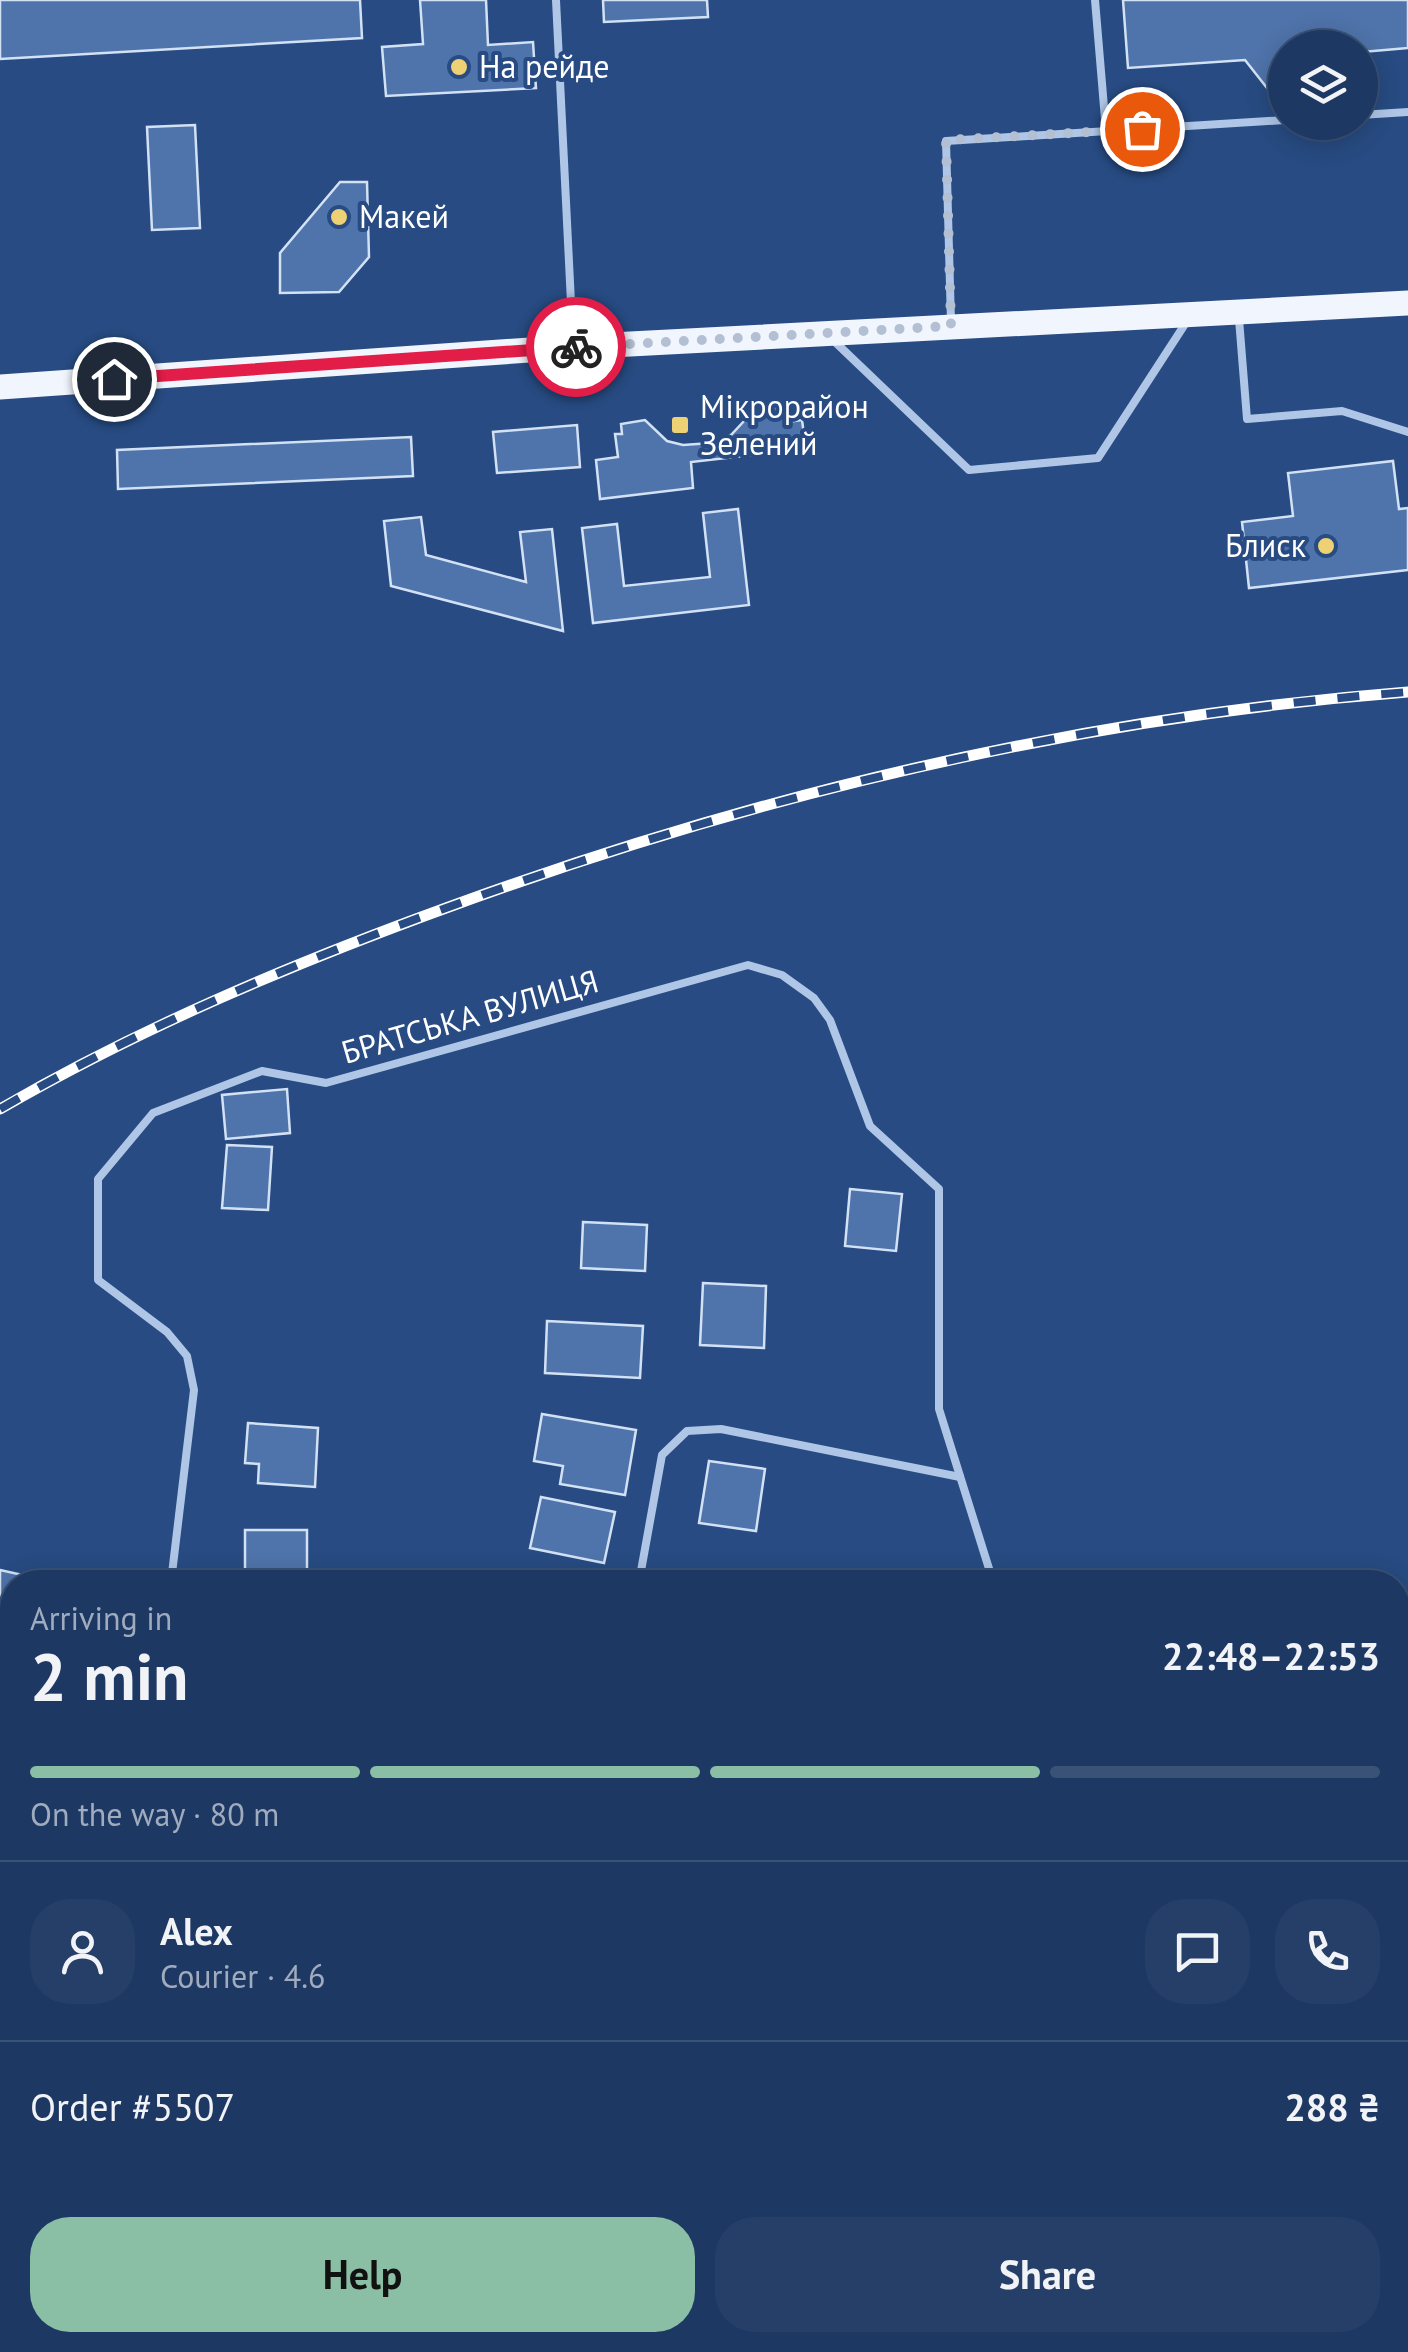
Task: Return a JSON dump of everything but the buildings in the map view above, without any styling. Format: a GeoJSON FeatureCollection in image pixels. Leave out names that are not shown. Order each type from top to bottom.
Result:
{"type":"FeatureCollection","features":[{"type":"Feature","properties":{"kind":"main road"},"geometry":{"type":"LineString","coordinates":[[0,386],[573,347],[1408,302]]}},
{"type":"Feature","properties":{"kind":"lane"},"geometry":{"type":"LineString","coordinates":[[556,0],[573,347]]}},
{"type":"Feature","properties":{"kind":"lane"},"geometry":{"type":"LineString","coordinates":[[1095,0],[1106,131]]}},
{"type":"Feature","properties":{"kind":"lane"},"geometry":{"type":"LineString","coordinates":[[1378,114],[1408,112]]}},
{"type":"Feature","properties":{"kind":"lane"},"geometry":{"type":"LineString","coordinates":[[951,326],[946,140],[1268,121]]}},
{"type":"Feature","properties":{"kind":"lane"},"geometry":{"type":"LineString","coordinates":[[1238,312],[1246,419],[1342,411],[1408,432]]}},
{"type":"Feature","properties":{"kind":"lane"},"geometry":{"type":"LineString","coordinates":[[826,334],[969,470],[1098,458],[1192,314]]}},
{"type":"Feature","properties":{"kind":"lane","name":"БРАТСЬКА ВУЛИЦЯ"},"geometry":{"type":"LineString","coordinates":[[173,1570],[194,1390],[187,1356],[168,1332],[98,1280],[98,1179],[153,1113],[262,1070],[326,1083],[748,966],[782,975],[814,998],[830,1020],[870,1126],[939,1189],[939,1409],[989,1570]]}},
{"type":"Feature","properties":{"kind":"lane"},"geometry":{"type":"LineString","coordinates":[[642,1570],[662,1455],[687,1431],[720,1429],[960,1477]]}},
{"type":"Feature","properties":{"kind":"railway"},"geometry":{"type":"LineString","coordinates":[[0,1109],[163,1024],[331,952],[563,867],[681,830],[920,767],[1041,742],[1163,720],[1408,692]]}},
{"type":"Feature","properties":{"kind":"way so far"},"geometry":{"type":"LineString","coordinates":[[576,347],[951,326],[946,140],[1142,129]]}},
{"type":"Feature","properties":{"kind":"place","name":"На рейде"},"geometry":{"type":"Point","coordinates":[459,67]}},
{"type":"Feature","properties":{"kind":"place","name":"Макей"},"geometry":{"type":"Point","coordinates":[339,217]}},
{"type":"Feature","properties":{"kind":"place","name":"Мікрорайон Зелений"},"geometry":{"type":"Point","coordinates":[680,425]}},
{"type":"Feature","properties":{"kind":"place","name":"Блиск"},"geometry":{"type":"Point","coordinates":[1326,546]}},
{"type":"Feature","properties":{"kind":"route"},"geometry":{"type":"LineString","coordinates":[[114,379],[576,347]]}}]}
